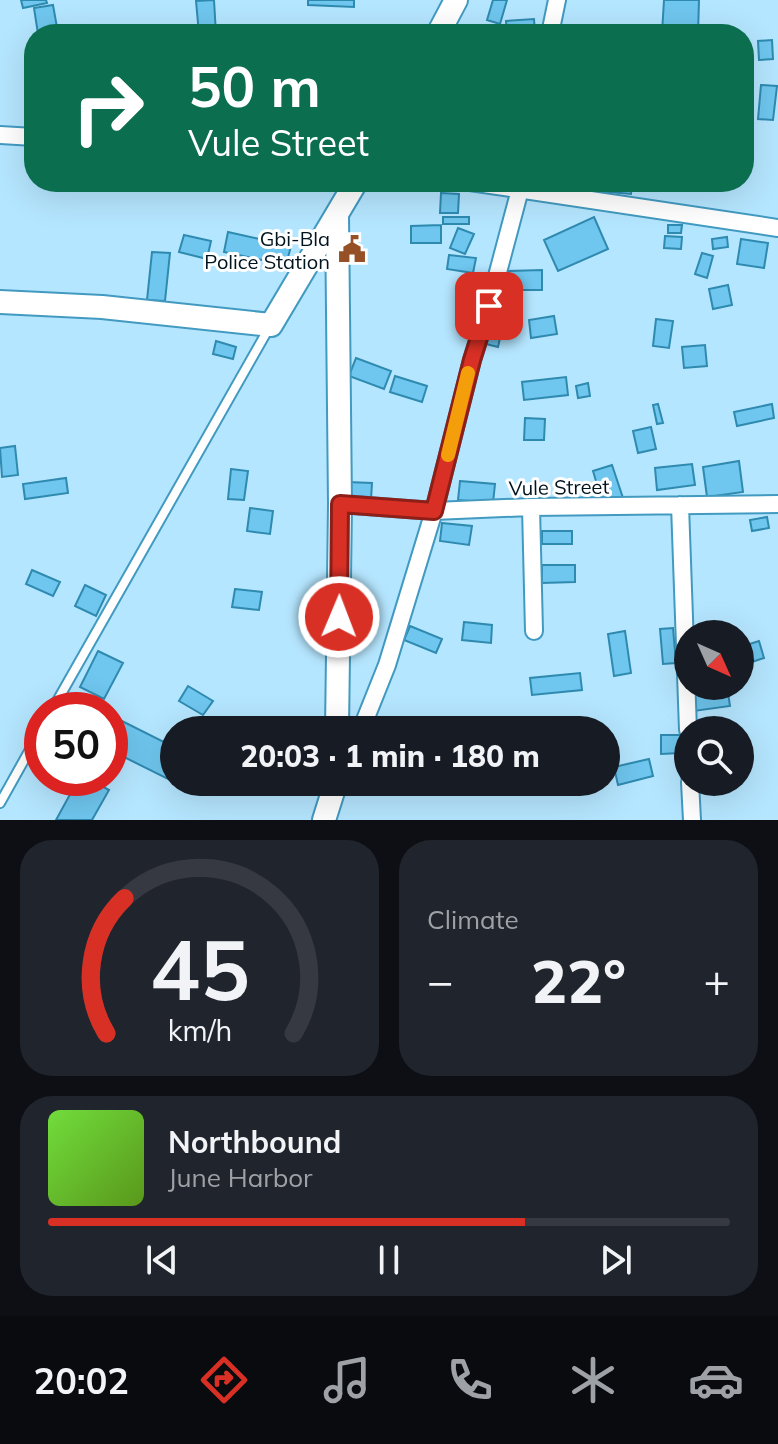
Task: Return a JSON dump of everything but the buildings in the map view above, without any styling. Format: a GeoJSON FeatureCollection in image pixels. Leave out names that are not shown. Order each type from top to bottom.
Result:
{"type":"FeatureCollection","features":[{"type":"Feature","properties":{"kind":"main road"},"geometry":{"type":"LineString","coordinates":[[443,24],[456,0]]}},
{"type":"Feature","properties":{"kind":"main road"},"geometry":{"type":"LineString","coordinates":[[0,302],[102,307],[271,325],[350,192]]}},
{"type":"Feature","properties":{"kind":"main road"},"geometry":{"type":"LineString","coordinates":[[337,215],[340,504],[337,716]]}},
{"type":"Feature","properties":{"kind":"main road"},"geometry":{"type":"LineString","coordinates":[[324,820],[332,796]]}},
{"type":"Feature","properties":{"kind":"street"},"geometry":{"type":"LineString","coordinates":[[552,24],[557,0]]}},
{"type":"Feature","properties":{"kind":"street"},"geometry":{"type":"LineString","coordinates":[[0,135],[24,136]]}},
{"type":"Feature","properties":{"kind":"street"},"geometry":{"type":"LineString","coordinates":[[367,716],[387,665],[434,511],[519,192]]}},
{"type":"Feature","properties":{"kind":"street"},"geometry":{"type":"LineString","coordinates":[[563,192],[778,228]]}},
{"type":"Feature","properties":{"kind":"street","name":"Vule Street"},"geometry":{"type":"LineString","coordinates":[[340,504],[434,511],[778,504]]}},
{"type":"Feature","properties":{"kind":"street"},"geometry":{"type":"LineString","coordinates":[[680,505],[688,716]]}},
{"type":"Feature","properties":{"kind":"street"},"geometry":{"type":"LineString","coordinates":[[531,507],[534,631]]}},
{"type":"Feature","properties":{"kind":"street"},"geometry":{"type":"LineString","coordinates":[[691,796],[692,820]]}},
{"type":"Feature","properties":{"kind":"lane"},"geometry":{"type":"LineString","coordinates":[[62,692],[271,325]]}},
{"type":"Feature","properties":{"kind":"lane"},"geometry":{"type":"LineString","coordinates":[[0,803],[24,760]]}},
{"type":"Feature","properties":{"kind":"slow traffic"},"geometry":{"type":"LineString","coordinates":[[448,455],[468,373]]}},
{"type":"Feature","properties":{"kind":"place","name":"Gbi-Bla Police Station"},"geometry":{"type":"Point","coordinates":[352,249]}},
{"type":"Feature","properties":{"kind":"route"},"geometry":{"type":"LineString","coordinates":[[339,617],[340,504],[434,511],[472,360],[489,306]]}}]}
